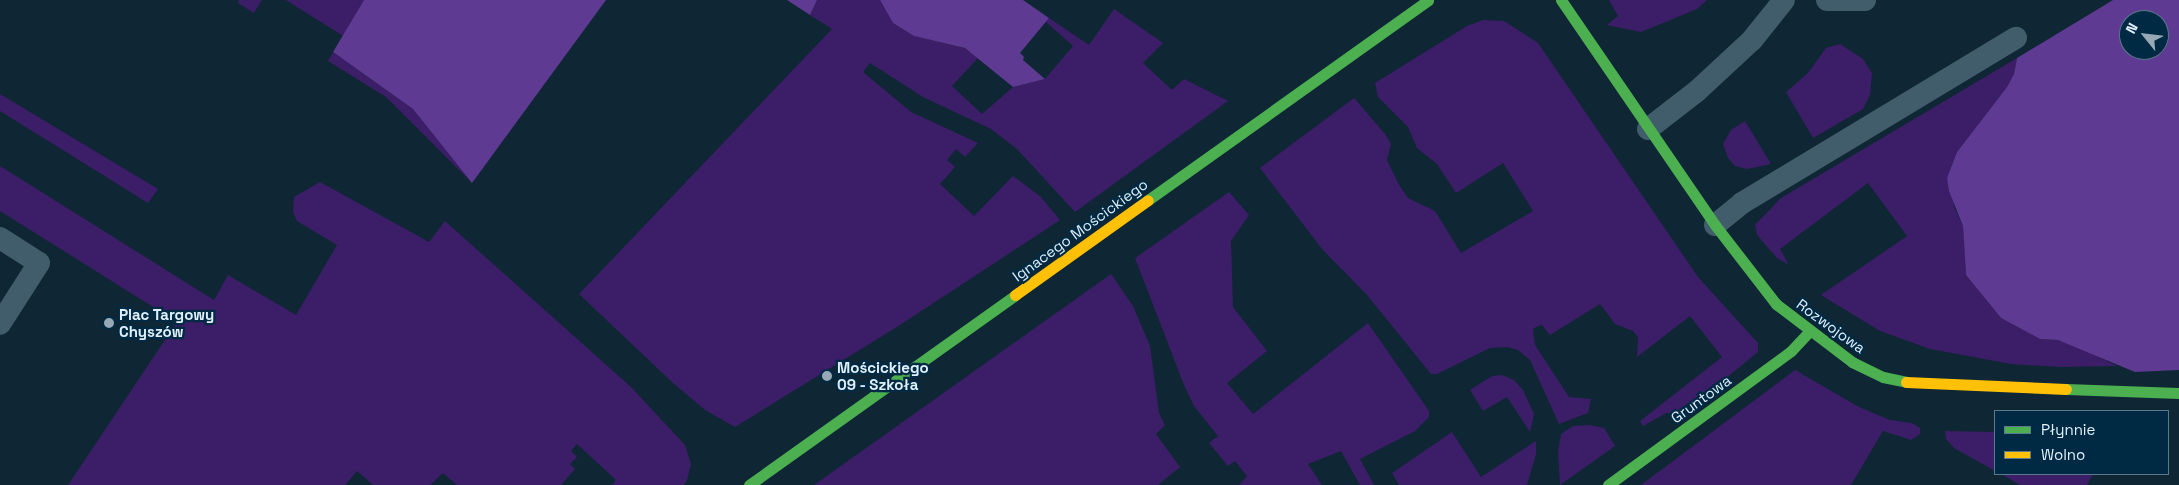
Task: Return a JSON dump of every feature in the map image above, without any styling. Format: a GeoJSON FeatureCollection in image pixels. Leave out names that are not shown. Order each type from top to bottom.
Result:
{"type":"FeatureCollection","features":[{"type":"Feature","properties":{"kind":"street","name":"Ignacego Mościckiego"},"geometry":{"type":"LineString","coordinates":[[750,485],[1428,0]]}},
{"type":"Feature","properties":{"kind":"street","name":"Rozwojowa"},"geometry":{"type":"LineString","coordinates":[[1562,0],[1715,225],[1776,304],[1809,332],[1852,362],[1883,377],[1912,383],[2179,393]]}},
{"type":"Feature","properties":{"kind":"street","name":"Gruntowa"},"geometry":{"type":"LineString","coordinates":[[1608,485],[1791,351],[1809,332]]}},
{"type":"Feature","properties":{"kind":"lane"},"geometry":{"type":"LineString","coordinates":[[1648,129],[1697,91],[1752,40],[1784,0]]}},
{"type":"Feature","properties":{"kind":"lane"},"geometry":{"type":"LineString","coordinates":[[1827,0],[1864,0]]}},
{"type":"Feature","properties":{"kind":"lane"},"geometry":{"type":"LineString","coordinates":[[1715,225],[1742,203],[2016,38]]}},
{"type":"Feature","properties":{"kind":"lane"},"geometry":{"type":"LineString","coordinates":[[0,238],[39,263],[0,324]]}},
{"type":"Feature","properties":{"kind":"shaded area"},"geometry":{"type":"Polygon","coordinates":[[[239,0],[262,0],[254,13],[238,3],[239,0]]]}},
{"type":"Feature","properties":{"kind":"shaded area"},"geometry":{"type":"Polygon","coordinates":[[[286,0],[364,0],[343,36],[286,0]]]}},
{"type":"Feature","properties":{"kind":"shaded area"},"geometry":{"type":"Polygon","coordinates":[[[364,0],[606,0],[472,183],[413,109],[333,52],[364,0]]]}},
{"type":"Feature","properties":{"kind":"shaded area"},"geometry":{"type":"Polygon","coordinates":[[[787,0],[817,0],[810,15],[787,0]]]}},
{"type":"Feature","properties":{"kind":"shaded area"},"geometry":{"type":"Polygon","coordinates":[[[817,0],[880,0],[893,23],[914,36],[965,48],[978,58],[952,86],[982,114],[1013,87],[1045,79],[1073,46],[1046,22],[1049,18],[1089,45],[1114,9],[1163,43],[1143,63],[1172,90],[1184,79],[1228,101],[1075,212],[1017,149],[991,129],[923,97],[870,63],[863,72],[911,112],[978,143],[965,157],[956,149],[947,160],[955,167],[940,184],[974,216],[1013,176],[1040,196],[1060,220],[900,325],[735,427],[705,410],[673,383],[579,294],[832,29],[810,15],[817,0]]]}},
{"type":"Feature","properties":{"kind":"shaded area"},"geometry":{"type":"Polygon","coordinates":[[[880,0],[1023,0],[1049,18],[1020,53],[1024,57],[1023,60],[1045,79],[1013,87],[965,48],[914,36],[893,23],[880,0]]]}},
{"type":"Feature","properties":{"kind":"shaded area"},"geometry":{"type":"Polygon","coordinates":[[[1609,0],[1707,0],[1697,9],[1641,32],[1607,25],[1618,16],[1609,0]]]}},
{"type":"Feature","properties":{"kind":"shaded area"},"geometry":{"type":"Polygon","coordinates":[[[2113,0],[2179,0],[2179,370],[2135,372],[2058,340],[2040,339],[2001,318],[1966,275],[1963,226],[1949,191],[1947,178],[1957,152],[2007,87],[2014,74],[2017,58],[2113,0]]]}},
{"type":"Feature","properties":{"kind":"shaded area"},"geometry":{"type":"Polygon","coordinates":[[[1483,20],[1504,21],[1538,43],[1698,277],[1758,343],[1758,352],[1683,413],[1666,413],[1643,426],[1640,421],[1722,357],[1690,316],[1637,357],[1638,337],[1633,331],[1615,324],[1600,304],[1550,335],[1542,325],[1533,329],[1535,345],[1569,397],[1591,399],[1588,413],[1559,424],[1530,360],[1518,350],[1507,347],[1490,348],[1437,374],[1431,374],[1367,295],[1322,249],[1260,168],[1354,98],[1385,134],[1391,144],[1387,160],[1399,185],[1408,198],[1435,211],[1461,253],[1533,211],[1503,163],[1456,193],[1437,164],[1417,148],[1408,127],[1378,97],[1375,83],[1467,26],[1483,20]]]}},
{"type":"Feature","properties":{"kind":"shaded area"},"geometry":{"type":"Polygon","coordinates":[[[1840,44],[1863,59],[1872,73],[1870,95],[1863,109],[1813,138],[1786,92],[1808,73],[1826,48],[1840,44]]]}},
{"type":"Feature","properties":{"kind":"shaded area"},"geometry":{"type":"Polygon","coordinates":[[[333,52],[413,109],[472,183],[386,97],[328,61],[333,52]]]}},
{"type":"Feature","properties":{"kind":"shaded area"},"geometry":{"type":"Polygon","coordinates":[[[2017,58],[2014,74],[2007,87],[1957,152],[1947,178],[1955,209],[1963,226],[1966,275],[2001,318],[2040,339],[2058,340],[2083,349],[2117,366],[2061,367],[2011,364],[1930,349],[1880,331],[1821,295],[1907,236],[1868,183],[1780,249],[1789,265],[1777,258],[1757,235],[1755,225],[1781,198],[2017,58]]]}},
{"type":"Feature","properties":{"kind":"shaded area"},"geometry":{"type":"Polygon","coordinates":[[[0,94],[158,189],[148,203],[0,111],[0,94]]]}},
{"type":"Feature","properties":{"kind":"shaded area"},"geometry":{"type":"Polygon","coordinates":[[[1745,121],[1771,164],[1747,169],[1735,166],[1728,158],[1723,144],[1731,130],[1745,121]]]}},
{"type":"Feature","properties":{"kind":"shaded area"},"geometry":{"type":"Polygon","coordinates":[[[0,166],[214,300],[228,275],[296,315],[337,245],[297,221],[293,212],[294,197],[320,182],[429,242],[445,221],[631,387],[685,445],[691,464],[687,480],[684,485],[612,485],[616,480],[577,444],[571,451],[577,457],[570,464],[575,469],[561,485],[457,485],[443,473],[430,485],[373,485],[357,471],[345,485],[68,485],[177,322],[0,211],[0,166]]]}},
{"type":"Feature","properties":{"kind":"shaded area"},"geometry":{"type":"Polygon","coordinates":[[[1229,192],[1249,215],[1231,241],[1233,307],[1267,351],[1227,383],[1253,414],[1368,323],[1429,411],[1429,417],[1415,431],[1360,459],[1374,485],[1360,485],[1341,451],[1308,464],[1322,485],[1239,485],[1247,476],[1235,461],[1228,466],[1209,443],[1218,436],[1194,406],[1184,385],[1135,258],[1229,192]]]}},
{"type":"Feature","properties":{"kind":"shaded area"},"geometry":{"type":"Polygon","coordinates":[[[1111,274],[1133,306],[1150,346],[1159,413],[1165,425],[1156,434],[1180,467],[1158,485],[814,485],[1111,274]]]}},
{"type":"Feature","properties":{"kind":"shaded area"},"geometry":{"type":"Polygon","coordinates":[[[1795,370],[1859,407],[1890,420],[1912,423],[1920,428],[1920,434],[1911,440],[1883,431],[1851,485],[1641,485],[1795,370]]]}},
{"type":"Feature","properties":{"kind":"shaded area"},"geometry":{"type":"Polygon","coordinates":[[[1502,375],[1514,380],[1523,390],[1534,414],[1530,432],[1507,397],[1483,411],[1470,390],[1492,376],[1502,375]]]}},
{"type":"Feature","properties":{"kind":"shaded area"},"geometry":{"type":"Polygon","coordinates":[[[1590,425],[1604,428],[1615,446],[1560,485],[1558,452],[1561,434],[1573,426],[1590,425]]]}},
{"type":"Feature","properties":{"kind":"shaded area"},"geometry":{"type":"Polygon","coordinates":[[[1945,431],[1994,432],[1994,470],[1954,448],[1946,439],[1945,431]]]}},
{"type":"Feature","properties":{"kind":"shaded area"},"geometry":{"type":"Polygon","coordinates":[[[1452,432],[1481,477],[1536,441],[1536,454],[1527,485],[1399,485],[1392,473],[1452,432]]]}},
{"type":"Feature","properties":{"kind":"shaded area"},"geometry":{"type":"Polygon","coordinates":[[[2003,475],[2092,475],[2087,485],[2020,485],[2003,475]]]}},
{"type":"Feature","properties":{"kind":"traffic: fast"},"geometry":{"type":"LineString","coordinates":[[1148,200],[1428,0]]}},
{"type":"Feature","properties":{"kind":"traffic: fast"},"geometry":{"type":"LineString","coordinates":[[1561,0],[1715,225],[1776,304],[1852,362],[1883,377],[1906,382]]}},
{"type":"Feature","properties":{"kind":"traffic: fast"},"geometry":{"type":"LineString","coordinates":[[749,485],[1015,295]]}},
{"type":"Feature","properties":{"kind":"traffic: fast"},"geometry":{"type":"LineString","coordinates":[[1608,485],[1791,351],[1809,332]]}},
{"type":"Feature","properties":{"kind":"traffic: fast"},"geometry":{"type":"LineString","coordinates":[[2066,389],[2179,393]]}},
{"type":"Feature","properties":{"kind":"traffic: slow"},"geometry":{"type":"LineString","coordinates":[[1015,295],[1148,200]]}},
{"type":"Feature","properties":{"kind":"traffic: slow"},"geometry":{"type":"LineString","coordinates":[[1906,382],[2066,389]]}},
{"type":"Feature","properties":{"kind":"place","name":"Plac Targowy Chyszów"},"geometry":{"type":"Point","coordinates":[109,323]}},
{"type":"Feature","properties":{"kind":"place","name":"Mościckiego 09 - Szkoła"},"geometry":{"type":"Point","coordinates":[827,376]}}]}
